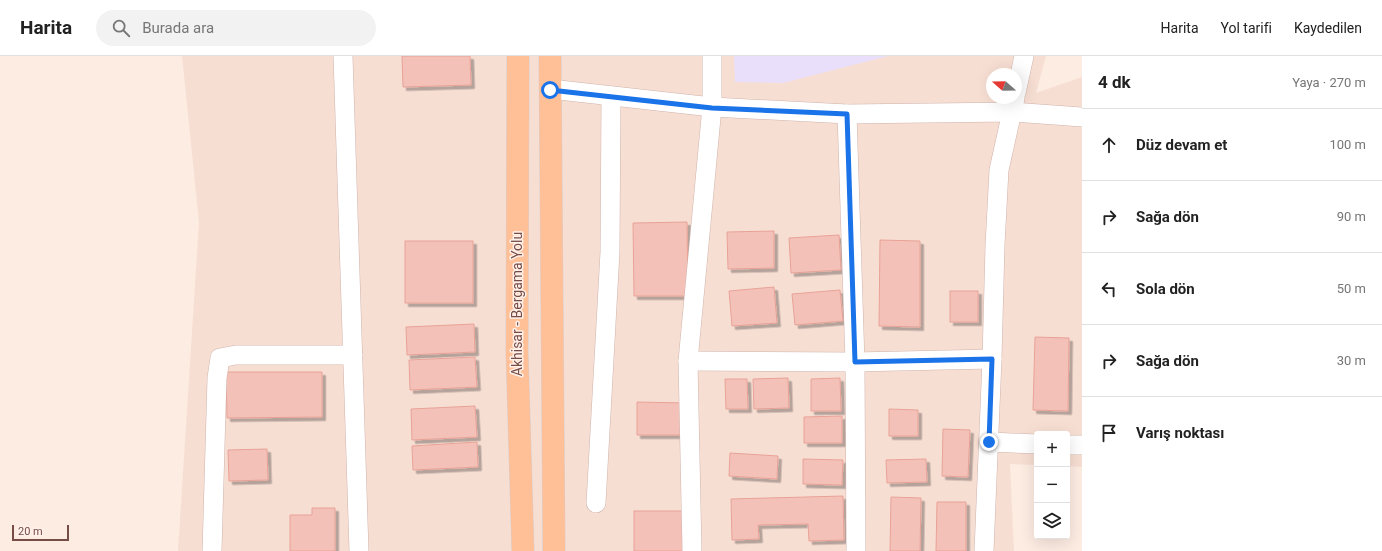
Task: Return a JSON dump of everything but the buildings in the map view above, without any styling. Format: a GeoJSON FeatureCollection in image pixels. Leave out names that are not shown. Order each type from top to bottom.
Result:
{"type":"FeatureCollection","features":[{"type":"Feature","properties":{"kind":"main road","name":"Akhisar - Bergama Yolu"},"geometry":{"type":"LineString","coordinates":[[518,56],[517,353],[523,551]]}},
{"type":"Feature","properties":{"kind":"main road"},"geometry":{"type":"LineString","coordinates":[[550,56],[554,551]]}},
{"type":"Feature","properties":{"kind":"street"},"geometry":{"type":"LineString","coordinates":[[343,56],[359,551]]}},
{"type":"Feature","properties":{"kind":"street"},"geometry":{"type":"LineString","coordinates":[[692,551],[688,361],[712,108],[712,56]]}},
{"type":"Feature","properties":{"kind":"street"},"geometry":{"type":"LineString","coordinates":[[1021,68],[1024,56]]}},
{"type":"Feature","properties":{"kind":"street"},"geometry":{"type":"LineString","coordinates":[[550,90],[712,108],[847,114],[1014,105],[1082,117]]}},
{"type":"Feature","properties":{"kind":"street"},"geometry":{"type":"LineString","coordinates":[[596,503],[610,252],[611,96]]}},
{"type":"Feature","properties":{"kind":"street"},"geometry":{"type":"LineString","coordinates":[[984,551],[999,170],[1014,105]]}},
{"type":"Feature","properties":{"kind":"street"},"geometry":{"type":"LineString","coordinates":[[847,114],[855,362],[856,551]]}},
{"type":"Feature","properties":{"kind":"street"},"geometry":{"type":"LineString","coordinates":[[212,551],[216,378],[220,358],[236,355],[353,355]]}},
{"type":"Feature","properties":{"kind":"street"},"geometry":{"type":"LineString","coordinates":[[688,361],[855,362],[992,359]]}},
{"type":"Feature","properties":{"kind":"street"},"geometry":{"type":"LineString","coordinates":[[989,442],[1034,444]]}},
{"type":"Feature","properties":{"kind":"street"},"geometry":{"type":"LineString","coordinates":[[1070,445],[1082,445]]}},
{"type":"Feature","properties":{"kind":"shaded area"},"geometry":{"type":"Polygon","coordinates":[[[182,56],[1046,56],[1036,93],[1082,77],[1082,467],[1070,466],[1070,431],[1034,431],[1034,465],[1010,464],[1014,551],[178,551],[199,222],[182,56]]]}},
{"type":"Feature","properties":{"kind":"shaded area"},"geometry":{"type":"Polygon","coordinates":[[[734,56],[888,56],[783,83],[735,82],[734,56]]]}},
{"type":"Feature","properties":{"kind":"route"},"geometry":{"type":"LineString","coordinates":[[550,90],[712,108],[847,114],[855,362],[992,359],[989,442]]}}]}
